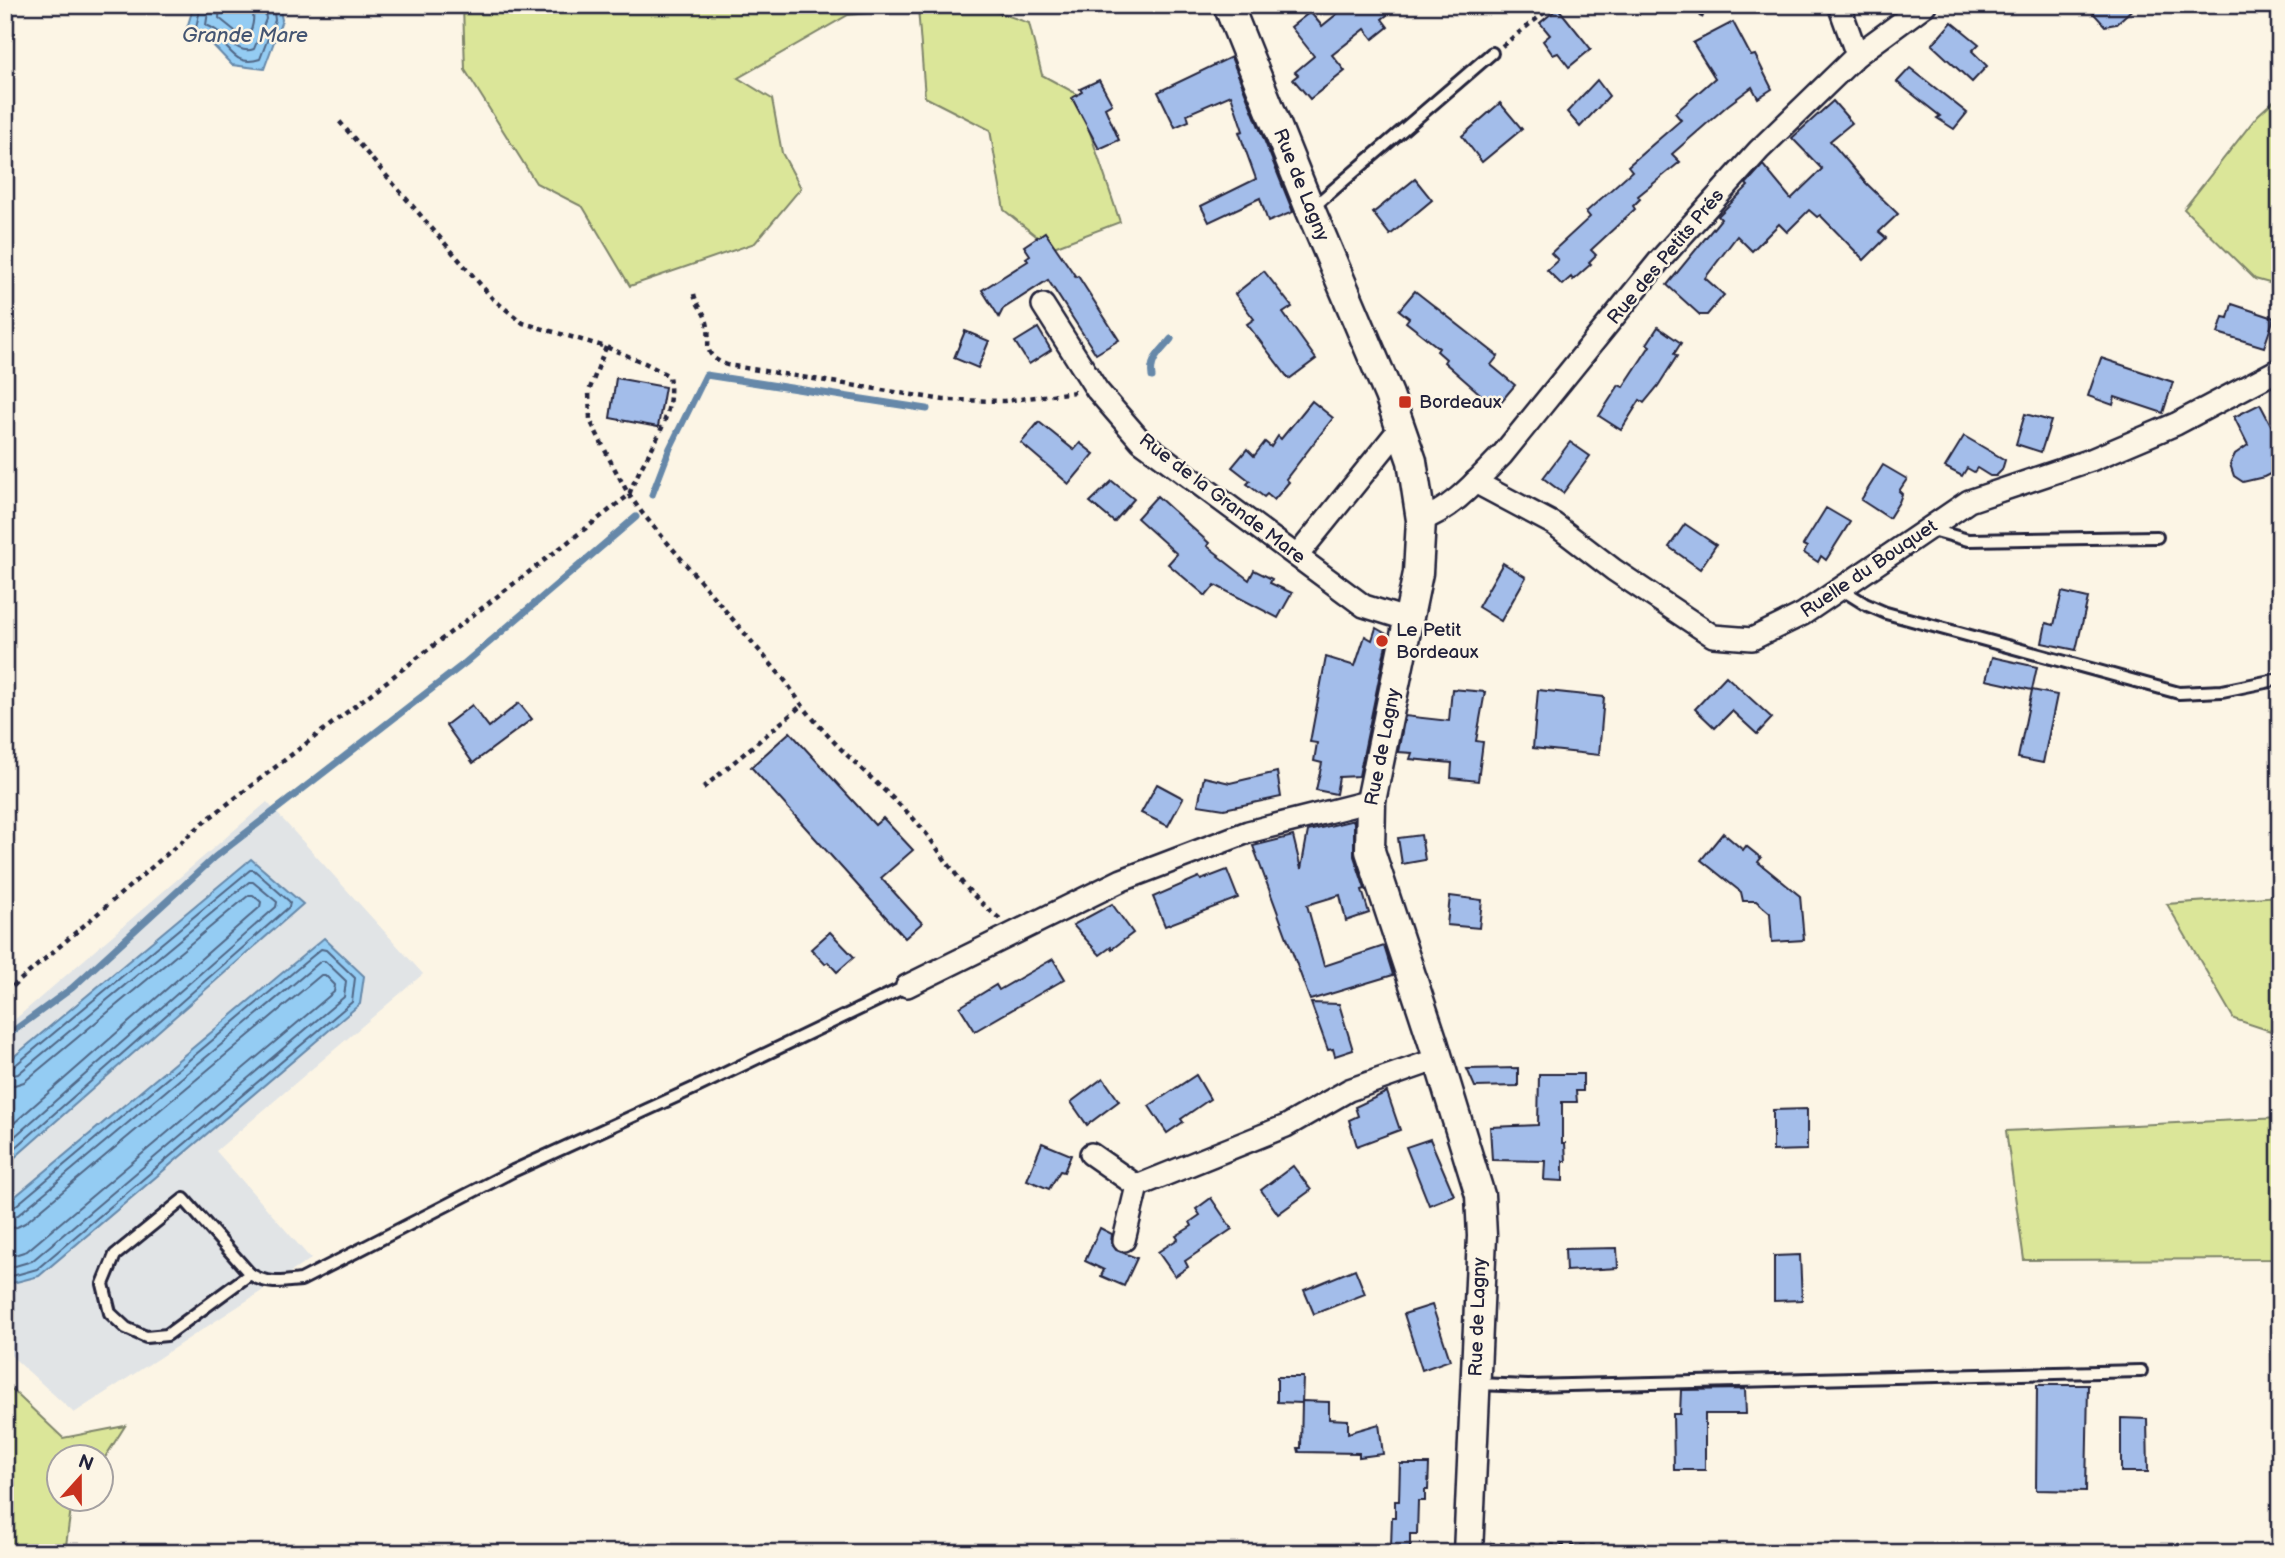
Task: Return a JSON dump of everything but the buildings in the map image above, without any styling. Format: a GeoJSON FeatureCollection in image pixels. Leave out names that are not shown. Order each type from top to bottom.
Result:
{"type":"FeatureCollection","features":[{"type":"Feature","properties":{"kind":"main road","name":"Rue de Lagny"},"geometry":{"type":"LineString","coordinates":[[1229,6],[1401,427],[1412,461],[1421,520],[1418,573],[1371,801],[1370,851],[1479,1195],[1482,1236],[1469,1549]]}},
{"type":"Feature","properties":{"kind":"street"},"geometry":{"type":"LineString","coordinates":[[1839,5],[1857,55]]}},
{"type":"Feature","properties":{"kind":"street","name":"Rue des Petits Prés"},"geometry":{"type":"LineString","coordinates":[[1421,520],[1437,514],[1475,482],[1510,445],[1659,261],[1759,150],[1857,55],[1925,5]]}},
{"type":"Feature","properties":{"kind":"street","name":"Rue de la Grande Mare"},"geometry":{"type":"LineString","coordinates":[[1043,305],[1097,390],[1141,440],[1364,606],[1409,620]]}},
{"type":"Feature","properties":{"kind":"street","name":"Ruelle du Bouquet"},"geometry":{"type":"LineString","coordinates":[[1475,482],[1554,524],[1614,570],[1713,636],[1752,639],[1803,614],[1969,501],[2091,460],[2176,424],[2280,369]]}},
{"type":"Feature","properties":{"kind":"street"},"geometry":{"type":"LineString","coordinates":[[1297,556],[1401,427]]}},
{"type":"Feature","properties":{"kind":"street"},"geometry":{"type":"LineString","coordinates":[[907,986],[1122,880],[1248,832],[1371,801]]}},
{"type":"Feature","properties":{"kind":"street"},"geometry":{"type":"LineString","coordinates":[[1137,1186],[1286,1126],[1349,1090],[1438,1059]]}},
{"type":"Feature","properties":{"kind":"street"},"geometry":{"type":"LineString","coordinates":[[1091,1154],[1137,1186]]}},
{"type":"Feature","properties":{"kind":"street"},"geometry":{"type":"LineString","coordinates":[[1124,1240],[1137,1186]]}},
{"type":"Feature","properties":{"kind":"lane"},"geometry":{"type":"LineString","coordinates":[[1310,209],[1492,53]]}},
{"type":"Feature","properties":{"kind":"lane"},"geometry":{"type":"LineString","coordinates":[[1928,529],[1968,540],[2157,537]]}},
{"type":"Feature","properties":{"kind":"lane"},"geometry":{"type":"LineString","coordinates":[[1841,589],[1886,613],[2179,693],[2222,691],[2280,678]]}},
{"type":"Feature","properties":{"kind":"lane"},"geometry":{"type":"LineString","coordinates":[[250,1274],[167,1335],[146,1337],[125,1328],[110,1313],[103,1284],[115,1255],[184,1199],[250,1274],[261,1281],[274,1283],[301,1280],[513,1171],[699,1086],[907,986]]}},
{"type":"Feature","properties":{"kind":"lane"},"geometry":{"type":"LineString","coordinates":[[1475,1384],[1528,1387],[2141,1371]]}},
{"type":"Feature","properties":{"kind":"path"},"geometry":{"type":"LineString","coordinates":[[1492,53],[1554,5]]}},
{"type":"Feature","properties":{"kind":"path"},"geometry":{"type":"LineString","coordinates":[[1682,5],[1707,18]]}},
{"type":"Feature","properties":{"kind":"path"},"geometry":{"type":"LineString","coordinates":[[5,993],[208,819],[629,495],[667,419],[672,392],[669,376],[606,347],[523,323],[507,312],[339,121]]}},
{"type":"Feature","properties":{"kind":"path"},"geometry":{"type":"LineString","coordinates":[[694,294],[707,323],[710,355],[713,360],[727,365],[944,400],[1004,401],[1097,390]]}},
{"type":"Feature","properties":{"kind":"path"},"geometry":{"type":"LineString","coordinates":[[606,347],[589,391],[590,421],[629,495],[787,683],[802,706],[835,745],[933,840],[958,878],[1012,933]]}},
{"type":"Feature","properties":{"kind":"path"},"geometry":{"type":"LineString","coordinates":[[703,788],[802,706]]}},
{"type":"Feature","properties":{"kind":"path"},"geometry":{"type":"LineString","coordinates":[[1469,1549],[1508,1544],[1839,1553]]}},
{"type":"Feature","properties":{"kind":"shaded area"},"geometry":{"type":"Polygon","coordinates":[[[267,802],[423,974],[216,1151],[311,1259],[74,1413],[5,1350],[5,1028],[267,802]]]}},
{"type":"Feature","properties":{"kind":"green space"},"geometry":{"type":"Polygon","coordinates":[[[463,5],[502,5],[510,10],[518,5],[977,5],[1029,23],[1042,75],[1077,94],[1120,222],[1051,248],[1004,210],[990,130],[925,97],[918,8],[848,15],[738,78],[772,99],[782,153],[801,188],[755,243],[630,286],[583,207],[536,183],[465,70],[463,5]]]}},
{"type":"Feature","properties":{"kind":"green space"},"geometry":{"type":"Polygon","coordinates":[[[2280,95],[2280,286],[2255,279],[2184,209],[2258,115],[2280,95]]]}},
{"type":"Feature","properties":{"kind":"green space"},"geometry":{"type":"Polygon","coordinates":[[[2280,896],[2280,1034],[2234,1019],[2167,904],[2280,896]]]}},
{"type":"Feature","properties":{"kind":"green space"},"geometry":{"type":"Polygon","coordinates":[[[2280,1118],[2280,1259],[2024,1260],[2006,1131],[2280,1118]]]}},
{"type":"Feature","properties":{"kind":"green space"},"geometry":{"type":"Polygon","coordinates":[[[5,1383],[63,1438],[125,1426],[115,1442],[46,1442],[46,1512],[70,1512],[65,1553],[5,1553],[5,1383]]]}},
{"type":"Feature","properties":{"kind":"water","name":"Grande Mare"},"geometry":{"type":"Polygon","coordinates":[[[194,5],[279,5],[282,20],[264,69],[232,65],[210,42],[184,38],[194,5]]]}},
{"type":"Feature","properties":{"kind":"water"},"geometry":{"type":"Polygon","coordinates":[[[251,859],[303,904],[5,1166],[5,1064],[251,859]]]}},
{"type":"Feature","properties":{"kind":"water"},"geometry":{"type":"Polygon","coordinates":[[[324,938],[364,976],[360,1004],[39,1276],[5,1285],[5,1205],[324,938]]]}},
{"type":"Feature","properties":{"kind":"waterway"},"geometry":{"type":"LineString","coordinates":[[1152,377],[1154,360],[1171,339]]}},
{"type":"Feature","properties":{"kind":"waterway"},"geometry":{"type":"LineString","coordinates":[[652,495],[670,448],[706,375],[927,409]]}},
{"type":"Feature","properties":{"kind":"waterway"},"geometry":{"type":"LineString","coordinates":[[5,1037],[72,988],[215,857],[465,663],[636,517]]}},
{"type":"Feature","properties":{"kind":"place","name":"Bordeaux"},"geometry":{"type":"Point","coordinates":[1405,402]}},
{"type":"Feature","properties":{"kind":"place","name":"Le Petit Bordeaux"},"geometry":{"type":"Point","coordinates":[1382,641]}}]}
